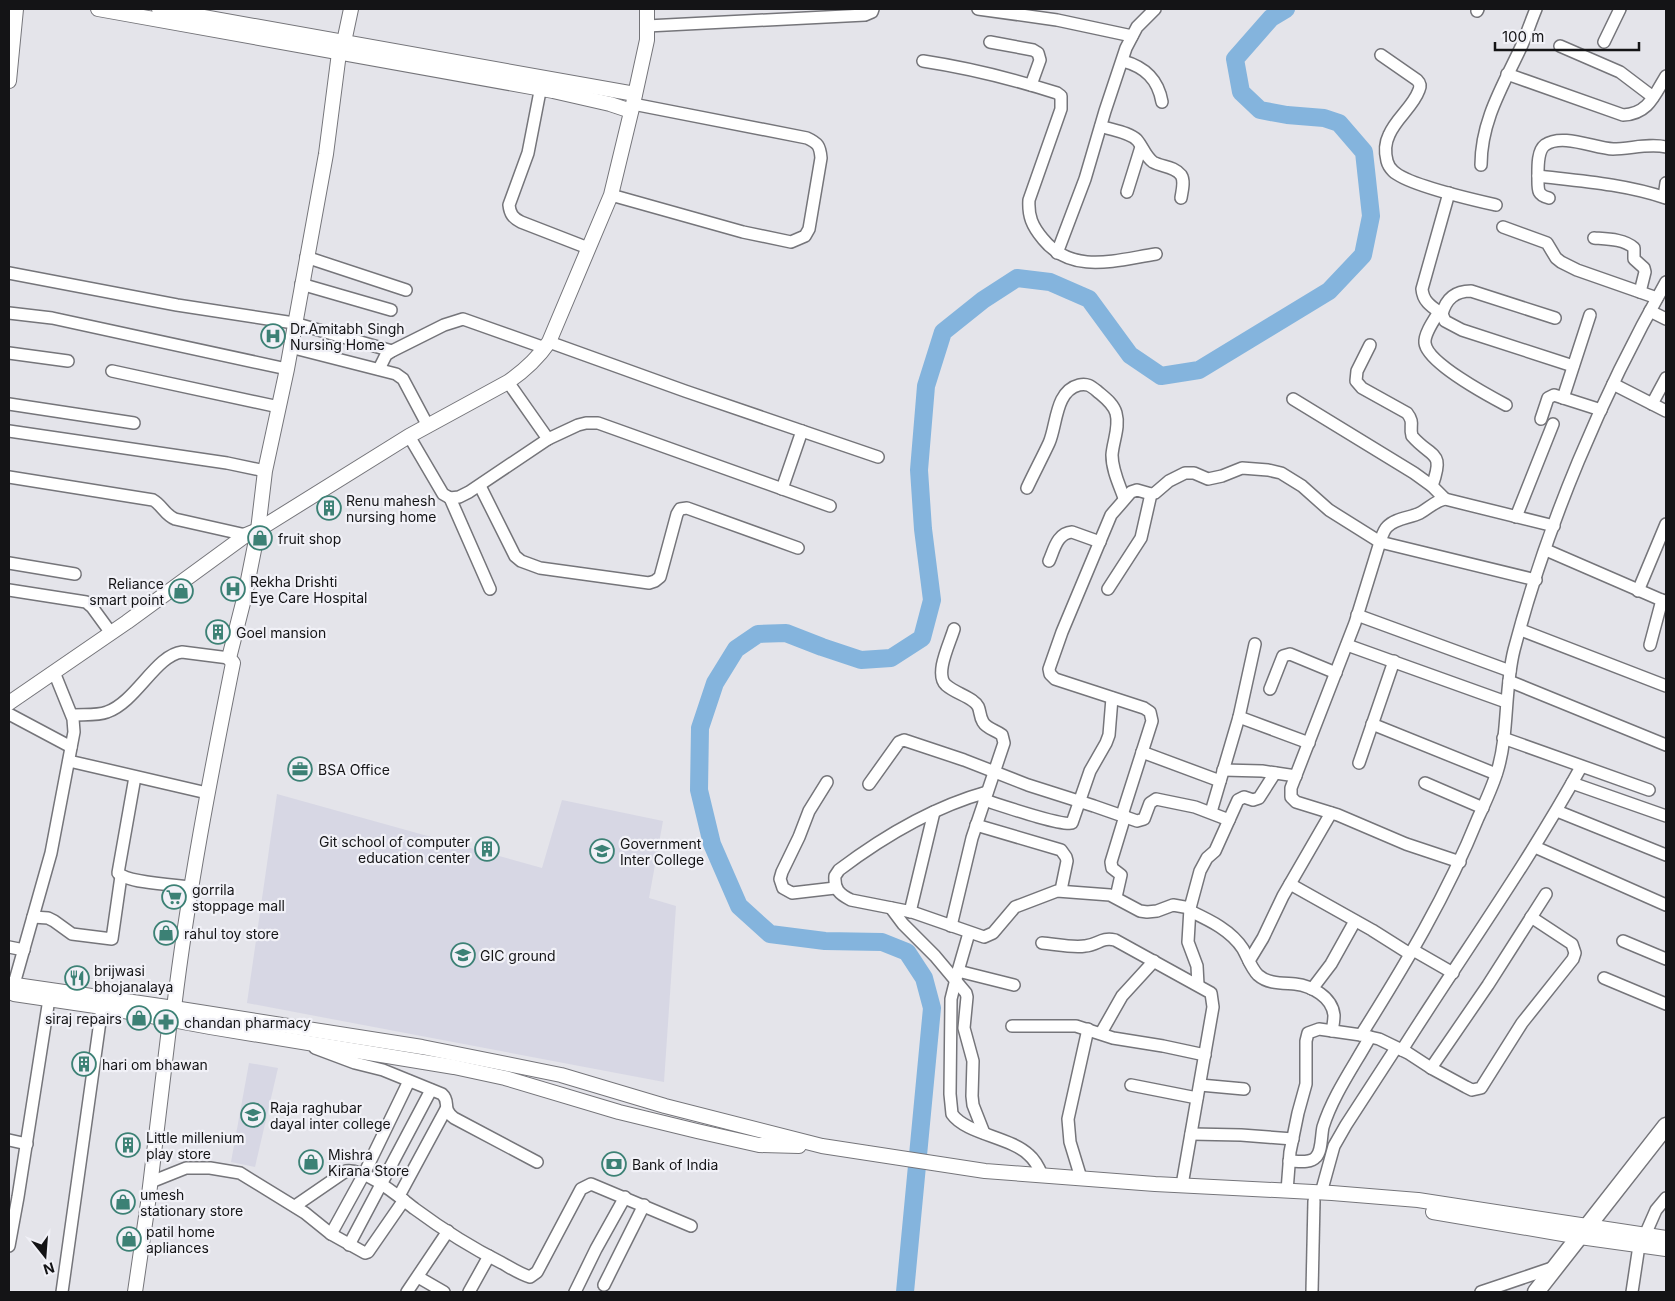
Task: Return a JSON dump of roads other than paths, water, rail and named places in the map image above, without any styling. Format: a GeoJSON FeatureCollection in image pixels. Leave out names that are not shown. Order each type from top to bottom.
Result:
{"type":"FeatureCollection","features":[{"type":"Feature","properties":{"kind":"main road"},"geometry":{"type":"LineString","coordinates":[[1536,1292],[1666,1126]]}},
{"type":"Feature","properties":{"kind":"street"},"geometry":{"type":"LineString","coordinates":[[9,81],[16,9]]}},
{"type":"Feature","properties":{"kind":"street"},"geometry":{"type":"LineString","coordinates":[[98,9],[341,48]]}},
{"type":"Feature","properties":{"kind":"street"},"geometry":{"type":"LineString","coordinates":[[159,9],[341,48],[376,58],[485,73],[541,84],[610,104],[633,103],[807,138],[817,143],[820,148],[821,158],[809,229],[805,236],[792,242],[743,232],[611,195]]}},
{"type":"Feature","properties":{"kind":"street"},"geometry":{"type":"LineString","coordinates":[[135,1292],[190,887],[233,663],[230,658],[245,595],[252,532],[287,369],[326,154],[341,48],[351,9]]}},
{"type":"Feature","properties":{"kind":"street"},"geometry":{"type":"LineString","coordinates":[[9,703],[111,634],[252,532],[409,436],[508,382],[523,371],[547,345],[611,195],[647,40],[647,9]]}},
{"type":"Feature","properties":{"kind":"street"},"geometry":{"type":"LineString","coordinates":[[647,26],[865,15],[872,12],[873,9]]}},
{"type":"Feature","properties":{"kind":"street"},"geometry":{"type":"LineString","coordinates":[[978,9],[1022,12],[1132,36]]}},
{"type":"Feature","properties":{"kind":"street"},"geometry":{"type":"LineString","coordinates":[[1057,253],[1085,180],[1101,126],[1132,36],[1155,9]]}},
{"type":"Feature","properties":{"kind":"street"},"geometry":{"type":"LineString","coordinates":[[1481,165],[1481,151],[1486,125],[1496,98],[1522,44],[1536,9]]}},
{"type":"Feature","properties":{"kind":"street"},"geometry":{"type":"LineString","coordinates":[[1604,42],[1620,9]]}},
{"type":"Feature","properties":{"kind":"street"},"geometry":{"type":"LineString","coordinates":[[990,42],[1033,50],[1038,53],[1040,60],[1031,85]]}},
{"type":"Feature","properties":{"kind":"street"},"geometry":{"type":"LineString","coordinates":[[1560,46],[1620,72],[1653,97]]}},
{"type":"Feature","properties":{"kind":"street"},"geometry":{"type":"LineString","coordinates":[[1381,55],[1417,80],[1420,86],[1420,90],[1394,124],[1389,134],[1385,148],[1387,162],[1393,171],[1414,182],[1496,205]]}},
{"type":"Feature","properties":{"kind":"street"},"geometry":{"type":"LineString","coordinates":[[924,61],[962,67],[1031,85],[1058,93],[1061,96],[1061,109],[1029,200],[1028,209],[1029,217],[1037,232],[1057,253],[1076,261],[1088,263],[1156,254]]}},
{"type":"Feature","properties":{"kind":"street"},"geometry":{"type":"LineString","coordinates":[[1123,61],[1145,72],[1153,79],[1157,84],[1162,102]]}},
{"type":"Feature","properties":{"kind":"street"},"geometry":{"type":"LineString","coordinates":[[1507,74],[1623,115],[1640,111],[1648,104],[1666,76]]}},
{"type":"Feature","properties":{"kind":"street"},"geometry":{"type":"LineString","coordinates":[[541,84],[528,153],[509,209],[514,219],[588,248]]}},
{"type":"Feature","properties":{"kind":"street"},"geometry":{"type":"LineString","coordinates":[[1101,126],[1130,136],[1136,140],[1148,158],[1180,174],[1183,178],[1181,198]]}},
{"type":"Feature","properties":{"kind":"street"},"geometry":{"type":"LineString","coordinates":[[1549,198],[1539,193],[1538,176],[1540,152],[1542,147],[1548,143],[1568,141],[1613,148],[1666,147]]}},
{"type":"Feature","properties":{"kind":"street"},"geometry":{"type":"LineString","coordinates":[[1127,192],[1141,147]]}},
{"type":"Feature","properties":{"kind":"street"},"geometry":{"type":"LineString","coordinates":[[1538,176],[1616,185],[1665,197],[1666,183]]}},
{"type":"Feature","properties":{"kind":"street"},"geometry":{"type":"LineString","coordinates":[[1448,193],[1422,289],[1424,299],[1440,313],[1445,321],[1462,330],[1573,366]]}},
{"type":"Feature","properties":{"kind":"street"},"geometry":{"type":"LineString","coordinates":[[1503,227],[1547,243],[1556,258],[1577,270],[1657,298]]}},
{"type":"Feature","properties":{"kind":"street"},"geometry":{"type":"LineString","coordinates":[[1594,238],[1612,239],[1634,248],[1634,259],[1644,268],[1645,272],[1640,292]]}},
{"type":"Feature","properties":{"kind":"street"},"geometry":{"type":"LineString","coordinates":[[306,257],[406,290]]}},
{"type":"Feature","properties":{"kind":"street"},"geometry":{"type":"LineString","coordinates":[[9,273],[177,305],[294,323],[392,351]]}},
{"type":"Feature","properties":{"kind":"street"},"geometry":{"type":"LineString","coordinates":[[1289,1161],[1309,1161],[1316,1157],[1327,1116],[1365,1036],[1460,862],[1500,762],[1510,676],[1521,630],[1554,526],[1601,410],[1666,282]]}},
{"type":"Feature","properties":{"kind":"street"},"geometry":{"type":"LineString","coordinates":[[302,284],[391,310]]}},
{"type":"Feature","properties":{"kind":"street"},"geometry":{"type":"LineString","coordinates":[[1506,405],[1440,364],[1427,350],[1425,339],[1447,302],[1455,294],[1462,291],[1471,291],[1555,318]]}},
{"type":"Feature","properties":{"kind":"street"},"geometry":{"type":"LineString","coordinates":[[1650,311],[1666,319]]}},
{"type":"Feature","properties":{"kind":"street"},"geometry":{"type":"LineString","coordinates":[[9,313],[52,318],[287,369]]}},
{"type":"Feature","properties":{"kind":"street"},"geometry":{"type":"LineString","coordinates":[[1563,398],[1590,315]]}},
{"type":"Feature","properties":{"kind":"street"},"geometry":{"type":"LineString","coordinates":[[378,369],[382,360],[392,351],[450,322],[463,319],[547,345],[878,457]]}},
{"type":"Feature","properties":{"kind":"street"},"geometry":{"type":"LineString","coordinates":[[1370,345],[1357,371],[1356,381],[1362,388],[1411,417],[1412,436],[1432,452],[1438,463],[1438,469],[1432,486]]}},
{"type":"Feature","properties":{"kind":"street"},"geometry":{"type":"LineString","coordinates":[[290,347],[396,374],[402,379],[428,426]]}},
{"type":"Feature","properties":{"kind":"street"},"geometry":{"type":"LineString","coordinates":[[9,353],[68,361]]}},
{"type":"Feature","properties":{"kind":"street"},"geometry":{"type":"LineString","coordinates":[[112,371],[279,407]]}},
{"type":"Feature","properties":{"kind":"street"},"geometry":{"type":"LineString","coordinates":[[1652,404],[1666,378]]}},
{"type":"Feature","properties":{"kind":"street"},"geometry":{"type":"LineString","coordinates":[[508,382],[548,439]]}},
{"type":"Feature","properties":{"kind":"street"},"geometry":{"type":"LineString","coordinates":[[1027,488],[1050,442],[1059,408],[1064,397],[1071,389],[1084,384],[1091,386],[1108,401],[1116,412],[1112,463],[1124,498]]}},
{"type":"Feature","properties":{"kind":"street"},"geometry":{"type":"LineString","coordinates":[[1613,384],[1666,411]]}},
{"type":"Feature","properties":{"kind":"street"},"geometry":{"type":"LineString","coordinates":[[1540,419],[1548,398],[1554,395],[1601,410]]}},
{"type":"Feature","properties":{"kind":"street"},"geometry":{"type":"LineString","coordinates":[[1293,399],[1432,486],[1445,499]]}},
{"type":"Feature","properties":{"kind":"street"},"geometry":{"type":"LineString","coordinates":[[9,404],[134,423]]}},
{"type":"Feature","properties":{"kind":"street"},"geometry":{"type":"LineString","coordinates":[[409,436],[443,494],[450,498],[459,497],[480,486],[548,439],[578,425],[598,423],[830,506]]}},
{"type":"Feature","properties":{"kind":"street"},"geometry":{"type":"LineString","coordinates":[[1516,517],[1553,424]]}},
{"type":"Feature","properties":{"kind":"street"},"geometry":{"type":"LineString","coordinates":[[9,431],[227,463],[265,471]]}},
{"type":"Feature","properties":{"kind":"street"},"geometry":{"type":"LineString","coordinates":[[782,489],[802,431]]}},
{"type":"Feature","properties":{"kind":"street"},"geometry":{"type":"LineString","coordinates":[[1116,897],[1121,874],[1112,868],[1111,862],[1123,815],[1152,720],[1150,712],[1144,708],[1055,680],[1050,674],[1050,669],[1062,632],[1111,515],[1131,492],[1137,490],[1151,494],[1155,493],[1178,475],[1185,472],[1194,473],[1208,479],[1242,468],[1268,470],[1281,474],[1302,486],[1329,510],[1380,542],[1536,580]]}},
{"type":"Feature","properties":{"kind":"street"},"geometry":{"type":"LineString","coordinates":[[9,477],[153,500],[160,504],[168,516],[175,519],[252,532]]}},
{"type":"Feature","properties":{"kind":"street"},"geometry":{"type":"LineString","coordinates":[[480,486],[515,556],[521,561],[540,568],[649,583],[655,581],[660,577],[677,514],[680,509],[687,508],[798,548]]}},
{"type":"Feature","properties":{"kind":"street"},"geometry":{"type":"LineString","coordinates":[[1108,590],[1141,538],[1151,494]]}},
{"type":"Feature","properties":{"kind":"street"},"geometry":{"type":"LineString","coordinates":[[450,498],[490,589]]}},
{"type":"Feature","properties":{"kind":"street"},"geometry":{"type":"LineString","coordinates":[[1460,862],[1406,844],[1331,813],[1296,802],[1290,794],[1347,645],[1384,531],[1394,522],[1415,515],[1445,499],[1554,526]]}},
{"type":"Feature","properties":{"kind":"street"},"geometry":{"type":"LineString","coordinates":[[1638,591],[1666,524]]}},
{"type":"Feature","properties":{"kind":"street"},"geometry":{"type":"LineString","coordinates":[[1049,561],[1060,537],[1067,532],[1100,542]]}},
{"type":"Feature","properties":{"kind":"street"},"geometry":{"type":"LineString","coordinates":[[1546,550],[1664,601],[1650,645]]}},
{"type":"Feature","properties":{"kind":"street"},"geometry":{"type":"LineString","coordinates":[[9,563],[75,574]]}},
{"type":"Feature","properties":{"kind":"street"},"geometry":{"type":"LineString","coordinates":[[9,590],[86,602],[92,606],[111,634]]}},
{"type":"Feature","properties":{"kind":"street"},"geometry":{"type":"LineString","coordinates":[[1357,615],[1510,676],[1666,745]]}},
{"type":"Feature","properties":{"kind":"street"},"geometry":{"type":"LineString","coordinates":[[951,926],[958,890],[976,824],[1004,743],[1002,735],[989,728],[983,722],[979,707],[974,701],[947,686],[941,678],[941,669],[954,630]]}},
{"type":"Feature","properties":{"kind":"street"},"geometry":{"type":"LineString","coordinates":[[1521,630],[1666,686]]}},
{"type":"Feature","properties":{"kind":"street"},"geometry":{"type":"LineString","coordinates":[[1212,812],[1239,717],[1255,644]]}},
{"type":"Feature","properties":{"kind":"street"},"geometry":{"type":"LineString","coordinates":[[1347,645],[1506,702]]}},
{"type":"Feature","properties":{"kind":"street"},"geometry":{"type":"LineString","coordinates":[[72,715],[100,714],[113,709],[132,695],[165,660],[175,653],[230,658]]}},
{"type":"Feature","properties":{"kind":"street"},"geometry":{"type":"LineString","coordinates":[[1270,689],[1283,656],[1286,654],[1336,673]]}},
{"type":"Feature","properties":{"kind":"street"},"geometry":{"type":"LineString","coordinates":[[1359,763],[1394,661]]}},
{"type":"Feature","properties":{"kind":"street"},"geometry":{"type":"LineString","coordinates":[[11,987],[24,950],[51,853],[74,732],[72,715],[54,672]]}},
{"type":"Feature","properties":{"kind":"street"},"geometry":{"type":"LineString","coordinates":[[1112,698],[1109,735],[1090,771],[1074,820],[1071,823],[1068,824],[986,796],[968,798],[934,812],[892,833],[839,870],[835,876],[836,888],[842,896],[851,900],[910,912],[984,937],[989,936],[1015,907],[1061,890],[1102,893],[1116,897],[1140,911],[1147,912],[1173,905],[1190,910],[1213,921],[1239,944],[1258,974],[1269,982],[1298,984],[1312,989],[1325,997],[1330,1002],[1334,1016],[1332,1031]]}},
{"type":"Feature","properties":{"kind":"street"},"geometry":{"type":"LineString","coordinates":[[9,714],[71,747]]}},
{"type":"Feature","properties":{"kind":"street"},"geometry":{"type":"LineString","coordinates":[[1239,717],[1309,743]]}},
{"type":"Feature","properties":{"kind":"street"},"geometry":{"type":"LineString","coordinates":[[1372,724],[1496,774]]}},
{"type":"Feature","properties":{"kind":"street"},"geometry":{"type":"LineString","coordinates":[[1503,738],[1649,790]]}},
{"type":"Feature","properties":{"kind":"street"},"geometry":{"type":"LineString","coordinates":[[869,784],[898,742],[904,740],[994,771],[1028,785],[1123,815],[1137,822],[1143,821],[1150,803],[1156,799],[1212,812],[1229,820]]}},
{"type":"Feature","properties":{"kind":"street"},"geometry":{"type":"LineString","coordinates":[[1142,752],[1221,776],[1275,773],[1296,776]]}},
{"type":"Feature","properties":{"kind":"street"},"geometry":{"type":"LineString","coordinates":[[68,761],[207,793]]}},
{"type":"Feature","properties":{"kind":"street"},"geometry":{"type":"LineString","coordinates":[[1312,1292],[1318,1197],[1334,1146],[1346,1124],[1453,972],[1535,847],[1581,767]]}},
{"type":"Feature","properties":{"kind":"street"},"geometry":{"type":"LineString","coordinates":[[1198,985],[1197,966],[1188,942],[1190,910],[1200,871],[1206,858],[1215,850],[1238,800],[1244,797],[1253,800],[1259,798],[1275,773]]}},
{"type":"Feature","properties":{"kind":"street"},"geometry":{"type":"LineString","coordinates":[[33,918],[48,918],[72,934],[112,939],[121,876],[118,868],[135,776]]}},
{"type":"Feature","properties":{"kind":"street"},"geometry":{"type":"LineString","coordinates":[[827,782],[809,811],[780,879],[783,888],[792,893],[836,888]]}},
{"type":"Feature","properties":{"kind":"street"},"geometry":{"type":"LineString","coordinates":[[1425,783],[1483,808]]}},
{"type":"Feature","properties":{"kind":"street"},"geometry":{"type":"LineString","coordinates":[[1572,783],[1666,816]]}},
{"type":"Feature","properties":{"kind":"street"},"geometry":{"type":"LineString","coordinates":[[1557,811],[1666,855]]}},
{"type":"Feature","properties":{"kind":"street"},"geometry":{"type":"LineString","coordinates":[[910,912],[934,812]]}},
{"type":"Feature","properties":{"kind":"street"},"geometry":{"type":"LineString","coordinates":[[1249,961],[1257,950],[1280,902],[1331,813]]}},
{"type":"Feature","properties":{"kind":"street"},"geometry":{"type":"LineString","coordinates":[[976,824],[1061,850],[1067,861],[1061,890]]}},
{"type":"Feature","properties":{"kind":"street"},"geometry":{"type":"LineString","coordinates":[[1535,847],[1666,905]]}},
{"type":"Feature","properties":{"kind":"street"},"geometry":{"type":"LineString","coordinates":[[121,876],[134,880],[190,887]]}},
{"type":"Feature","properties":{"kind":"street"},"geometry":{"type":"LineString","coordinates":[[1290,884],[1412,952],[1453,972]]}},
{"type":"Feature","properties":{"kind":"street"},"geometry":{"type":"LineString","coordinates":[[1431,1068],[1469,1014],[1546,894]]}},
{"type":"Feature","properties":{"kind":"street"},"geometry":{"type":"LineString","coordinates":[[891,908],[903,924],[957,975],[967,997],[964,1028],[972,1061],[973,1105],[984,1133]]}},
{"type":"Feature","properties":{"kind":"street"},"geometry":{"type":"LineString","coordinates":[[1287,1191],[1292,1139],[1306,1084],[1308,1033],[1319,1029],[1365,1036],[1399,1049],[1472,1090],[1481,1088],[1522,1023],[1573,959],[1575,953],[1572,944],[1531,917]]}},
{"type":"Feature","properties":{"kind":"street"},"geometry":{"type":"LineString","coordinates":[[1312,989],[1331,964],[1355,921]]}},
{"type":"Feature","properties":{"kind":"street"},"geometry":{"type":"LineString","coordinates":[[969,932],[950,1009],[950,1107],[954,1118],[964,1124],[1022,1149],[1029,1154],[1042,1175]]}},
{"type":"Feature","properties":{"kind":"street"},"geometry":{"type":"LineString","coordinates":[[1042,942],[1086,946],[1109,938],[1116,940],[1211,993],[1213,1001],[1205,1055],[1182,1185]]}},
{"type":"Feature","properties":{"kind":"street"},"geometry":{"type":"LineString","coordinates":[[1623,941],[1666,958]]}},
{"type":"Feature","properties":{"kind":"street"},"geometry":{"type":"LineString","coordinates":[[9,947],[24,950]]}},
{"type":"Feature","properties":{"kind":"street"},"geometry":{"type":"LineString","coordinates":[[1101,1033],[1122,996],[1154,961]]}},
{"type":"Feature","properties":{"kind":"street"},"geometry":{"type":"LineString","coordinates":[[957,975],[1014,985]]}},
{"type":"Feature","properties":{"kind":"street"},"geometry":{"type":"LineString","coordinates":[[1604,978],[1666,1004]]}},
{"type":"Feature","properties":{"kind":"street"},"geometry":{"type":"LineString","coordinates":[[11,987],[172,1014],[300,1042],[454,1067],[505,1078],[619,1112],[759,1145],[822,1146]]}},
{"type":"Feature","properties":{"kind":"street"},"geometry":{"type":"LineString","coordinates":[[11,987],[49,999],[102,1007],[172,1014],[422,1047],[561,1075],[665,1106],[822,1146],[985,1171],[1287,1191],[1318,1197],[1584,1232],[1641,1238],[1666,1238]]}},
{"type":"Feature","properties":{"kind":"street"},"geometry":{"type":"LineString","coordinates":[[9,1246],[12,1217],[21,1183],[49,999]]}},
{"type":"Feature","properties":{"kind":"street"},"geometry":{"type":"LineString","coordinates":[[62,1292],[102,1007]]}},
{"type":"Feature","properties":{"kind":"street"},"geometry":{"type":"LineString","coordinates":[[1012,1026],[1066,1025],[1088,1029],[1124,1040],[1205,1055]]}},
{"type":"Feature","properties":{"kind":"street"},"geometry":{"type":"LineString","coordinates":[[1081,1178],[1068,1129],[1070,1109],[1088,1029]]}},
{"type":"Feature","properties":{"kind":"street"},"geometry":{"type":"LineString","coordinates":[[300,1042],[355,1063],[383,1070],[446,1097],[448,1114],[536,1162]]}},
{"type":"Feature","properties":{"kind":"street"},"geometry":{"type":"LineString","coordinates":[[331,1234],[364,1174],[409,1081]]}},
{"type":"Feature","properties":{"kind":"street"},"geometry":{"type":"LineString","coordinates":[[1131,1085],[1197,1098]]}},
{"type":"Feature","properties":{"kind":"street"},"geometry":{"type":"LineString","coordinates":[[1200,1085],[1244,1089]]}},
{"type":"Feature","properties":{"kind":"street"},"geometry":{"type":"LineString","coordinates":[[349,1245],[431,1090]]}},
{"type":"Feature","properties":{"kind":"street"},"geometry":{"type":"LineString","coordinates":[[150,1182],[186,1168],[210,1168],[240,1174],[295,1206],[331,1234],[349,1245],[363,1253],[368,1252],[402,1198],[446,1109]]}},
{"type":"Feature","properties":{"kind":"street"},"geometry":{"type":"LineString","coordinates":[[1191,1134],[1241,1134],[1292,1139]]}},
{"type":"Feature","properties":{"kind":"street"},"geometry":{"type":"LineString","coordinates":[[9,1140],[27,1144]]}},
{"type":"Feature","properties":{"kind":"street"},"geometry":{"type":"LineString","coordinates":[[295,1206],[346,1170],[364,1174],[402,1198],[448,1232],[530,1277],[534,1275],[581,1189],[588,1185],[594,1184],[691,1226]]}},
{"type":"Feature","properties":{"kind":"street"},"geometry":{"type":"LineString","coordinates":[[985,1171],[1011,1180],[1108,1189],[1318,1197]]}},
{"type":"Feature","properties":{"kind":"street"},"geometry":{"type":"LineString","coordinates":[[9,1181],[21,1183]]}},
{"type":"Feature","properties":{"kind":"street"},"geometry":{"type":"LineString","coordinates":[[575,1292],[625,1197]]}},
{"type":"Feature","properties":{"kind":"street"},"geometry":{"type":"LineString","coordinates":[[1632,1292],[1641,1238],[1656,1210],[1666,1198]]}},
{"type":"Feature","properties":{"kind":"street"},"geometry":{"type":"LineString","coordinates":[[604,1285],[644,1205]]}},
{"type":"Feature","properties":{"kind":"street"},"geometry":{"type":"LineString","coordinates":[[407,1292],[448,1232]]}},
{"type":"Feature","properties":{"kind":"street"},"geometry":{"type":"LineString","coordinates":[[1641,1238],[1666,1249]]}},
{"type":"Feature","properties":{"kind":"street"},"geometry":{"type":"LineString","coordinates":[[472,1291],[489,1256]]}},
{"type":"Feature","properties":{"kind":"street"},"geometry":{"type":"LineString","coordinates":[[1481,1292],[1555,1267]]}},
{"type":"Feature","properties":{"kind":"street"},"geometry":{"type":"LineString","coordinates":[[418,1277],[444,1292]]}},
{"type":"Feature","properties":{"kind":"waterway"},"geometry":{"type":"LineString","coordinates":[[905,1292],[932,1008],[924,978],[907,952],[882,942],[825,941],[770,934],[739,906],[712,844],[699,790],[700,728],[715,683],[736,649],[758,634],[786,633],[861,660],[891,658],[922,638],[932,600],[923,529],[919,470],[926,386],[943,332],[983,300],[1017,278],[1050,282],[1089,299],[1130,355],[1161,376],[1199,370],[1329,291],[1363,255],[1371,216],[1364,152],[1339,123],[1324,118],[1287,115],[1260,110],[1241,92],[1235,59],[1271,18],[1286,9]]}},
{"type":"Feature","properties":{"kind":"place","name":"Dr.Amitabh Singh Nursing Home"},"geometry":{"type":"Point","coordinates":[273,336]}},
{"type":"Feature","properties":{"kind":"place","name":"Renu mahesh nursing home"},"geometry":{"type":"Point","coordinates":[329,508]}},
{"type":"Feature","properties":{"kind":"place","name":"fruit shop"},"geometry":{"type":"Point","coordinates":[260,538]}},
{"type":"Feature","properties":{"kind":"place","name":"Rekha Drishti Eye Care Hospital"},"geometry":{"type":"Point","coordinates":[233,589]}},
{"type":"Feature","properties":{"kind":"place","name":"Reliance smart point"},"geometry":{"type":"Point","coordinates":[181,591]}},
{"type":"Feature","properties":{"kind":"place","name":"Goel mansion"},"geometry":{"type":"Point","coordinates":[218,632]}},
{"type":"Feature","properties":{"kind":"place","name":"BSA Office"},"geometry":{"type":"Point","coordinates":[300,769]}},
{"type":"Feature","properties":{"kind":"place","name":"Git school of computer education center"},"geometry":{"type":"Point","coordinates":[487,849]}},
{"type":"Feature","properties":{"kind":"place","name":"Government Inter College"},"geometry":{"type":"Point","coordinates":[602,851]}},
{"type":"Feature","properties":{"kind":"place","name":"gorrila stoppage mall"},"geometry":{"type":"Point","coordinates":[174,897]}},
{"type":"Feature","properties":{"kind":"place","name":"rahul toy store"},"geometry":{"type":"Point","coordinates":[166,933]}},
{"type":"Feature","properties":{"kind":"place","name":"GIC ground"},"geometry":{"type":"Point","coordinates":[463,955]}},
{"type":"Feature","properties":{"kind":"place","name":"brijwasi bhojanalaya"},"geometry":{"type":"Point","coordinates":[77,978]}},
{"type":"Feature","properties":{"kind":"place","name":"siraj repairs"},"geometry":{"type":"Point","coordinates":[139,1018]}},
{"type":"Feature","properties":{"kind":"place","name":"chandan pharmacy"},"geometry":{"type":"Point","coordinates":[166,1022]}},
{"type":"Feature","properties":{"kind":"place","name":"hari om bhawan"},"geometry":{"type":"Point","coordinates":[84,1064]}},
{"type":"Feature","properties":{"kind":"place","name":"Raja raghubar dayal inter college"},"geometry":{"type":"Point","coordinates":[253,1115]}},
{"type":"Feature","properties":{"kind":"place","name":"Little millenium play store"},"geometry":{"type":"Point","coordinates":[128,1145]}},
{"type":"Feature","properties":{"kind":"place","name":"Mishra Kirana Store"},"geometry":{"type":"Point","coordinates":[311,1162]}},
{"type":"Feature","properties":{"kind":"place","name":"Bank of India"},"geometry":{"type":"Point","coordinates":[614,1164]}},
{"type":"Feature","properties":{"kind":"place","name":"umesh stationary store"},"geometry":{"type":"Point","coordinates":[123,1202]}},
{"type":"Feature","properties":{"kind":"place","name":"patil home apliances"},"geometry":{"type":"Point","coordinates":[129,1239]}}]}
